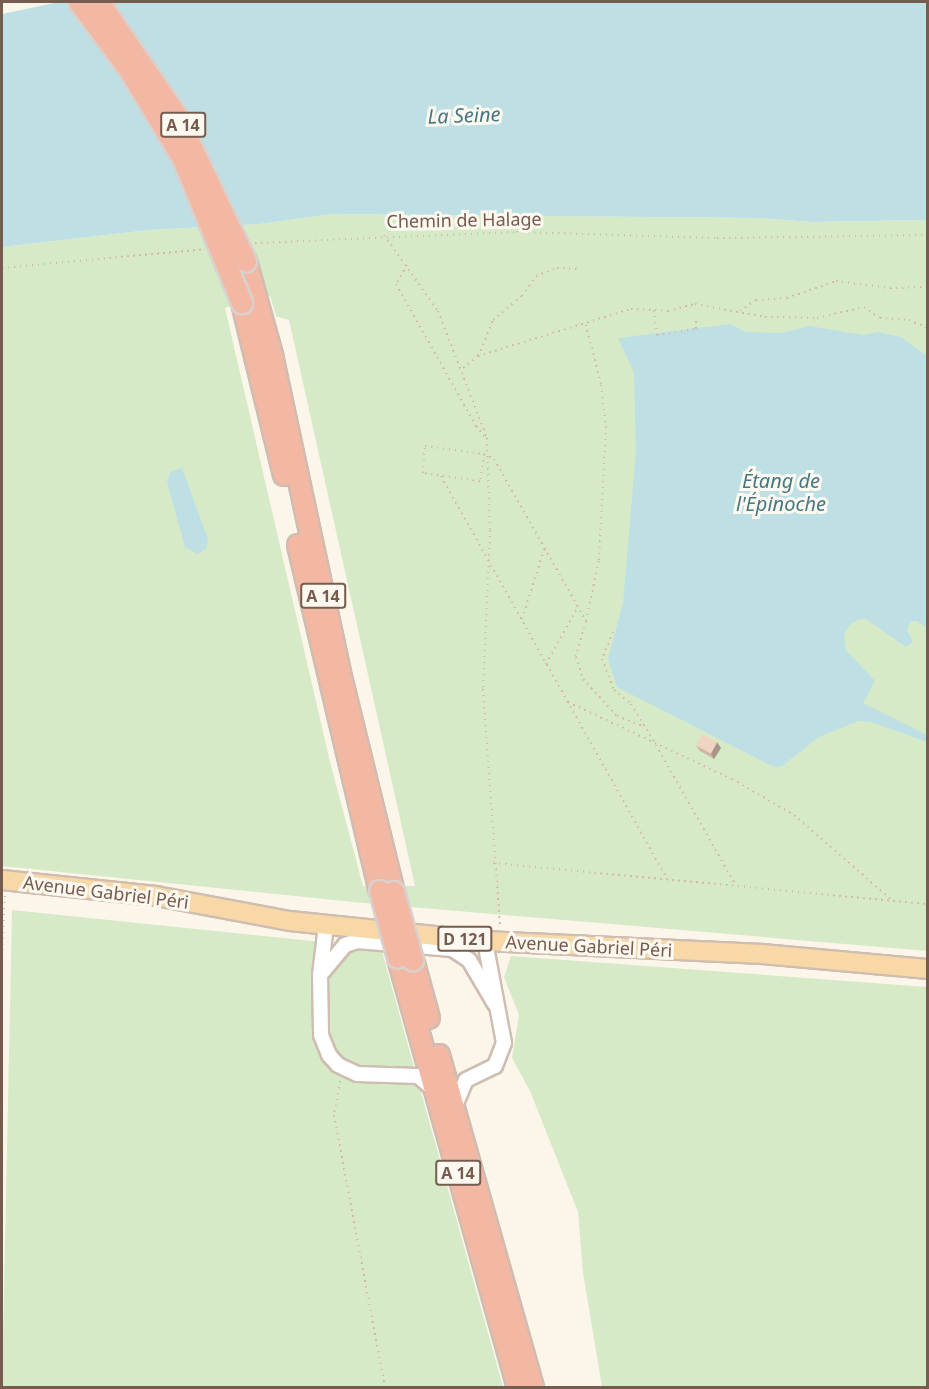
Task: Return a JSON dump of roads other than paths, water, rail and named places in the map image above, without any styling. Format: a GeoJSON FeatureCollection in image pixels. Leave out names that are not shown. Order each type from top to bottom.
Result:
{"type":"FeatureCollection","features":[{"type":"Feature","properties":{"kind":"highway","name":"A 14"},"geometry":{"type":"LineString","coordinates":[[79,2],[130,71],[183,159],[249,301]]}},
{"type":"Feature","properties":{"kind":"highway","name":"A 14"},"geometry":{"type":"LineString","coordinates":[[99,2],[161,88],[197,152],[246,261],[249,301],[387,891],[433,1057],[454,1108],[533,1388]]}},
{"type":"Feature","properties":{"kind":"highway","name":"A 14"},"geometry":{"type":"LineString","coordinates":[[433,1057],[436,1092],[518,1388]]}},
{"type":"Feature","properties":{"kind":"main road","name":"Avenue Gabriel Péri"},"geometry":{"type":"LineString","coordinates":[[4,880],[156,896],[326,925],[763,954],[927,969]]}},
{"type":"Feature","properties":{"kind":"lane"},"geometry":{"type":"LineString","coordinates":[[326,925],[320,975],[321,1035],[330,1055],[345,1069],[357,1074],[417,1076],[436,1092]]}},
{"type":"Feature","properties":{"kind":"lane"},"geometry":{"type":"LineString","coordinates":[[454,1108],[466,1080],[495,1066],[504,1043],[495,1004],[493,935]]}},
{"type":"Feature","properties":{"kind":"lane"},"geometry":{"type":"LineString","coordinates":[[320,975],[345,945],[357,940],[452,949],[469,960],[495,1004]]}},
{"type":"Feature","properties":{"kind":"lane"},"geometry":{"type":"LineString","coordinates":[[417,1076],[433,1057],[466,1080]]}},
{"type":"Feature","properties":{"kind":"water","name":"La Seine"},"geometry":{"type":"Polygon","coordinates":[[[59,2],[927,2],[927,220],[812,222],[759,218],[332,214],[260,224],[149,230],[2,247],[2,14],[59,2]]]}},
{"type":"Feature","properties":{"kind":"water","name":"Étang de l'Épinoche"},"geometry":{"type":"Polygon","coordinates":[[[730,324],[745,332],[782,333],[809,326],[863,335],[878,332],[901,337],[927,356],[927,628],[917,621],[911,621],[907,630],[913,642],[906,647],[864,618],[851,623],[844,634],[846,650],[875,681],[863,703],[927,735],[927,742],[871,722],[858,721],[819,737],[782,766],[774,767],[617,687],[608,659],[623,603],[636,451],[634,373],[618,338],[730,324]]]}},
{"type":"Feature","properties":{"kind":"water"},"geometry":{"type":"Polygon","coordinates":[[[182,468],[208,539],[206,549],[197,554],[185,547],[167,482],[170,472],[182,468]]]}}]}
